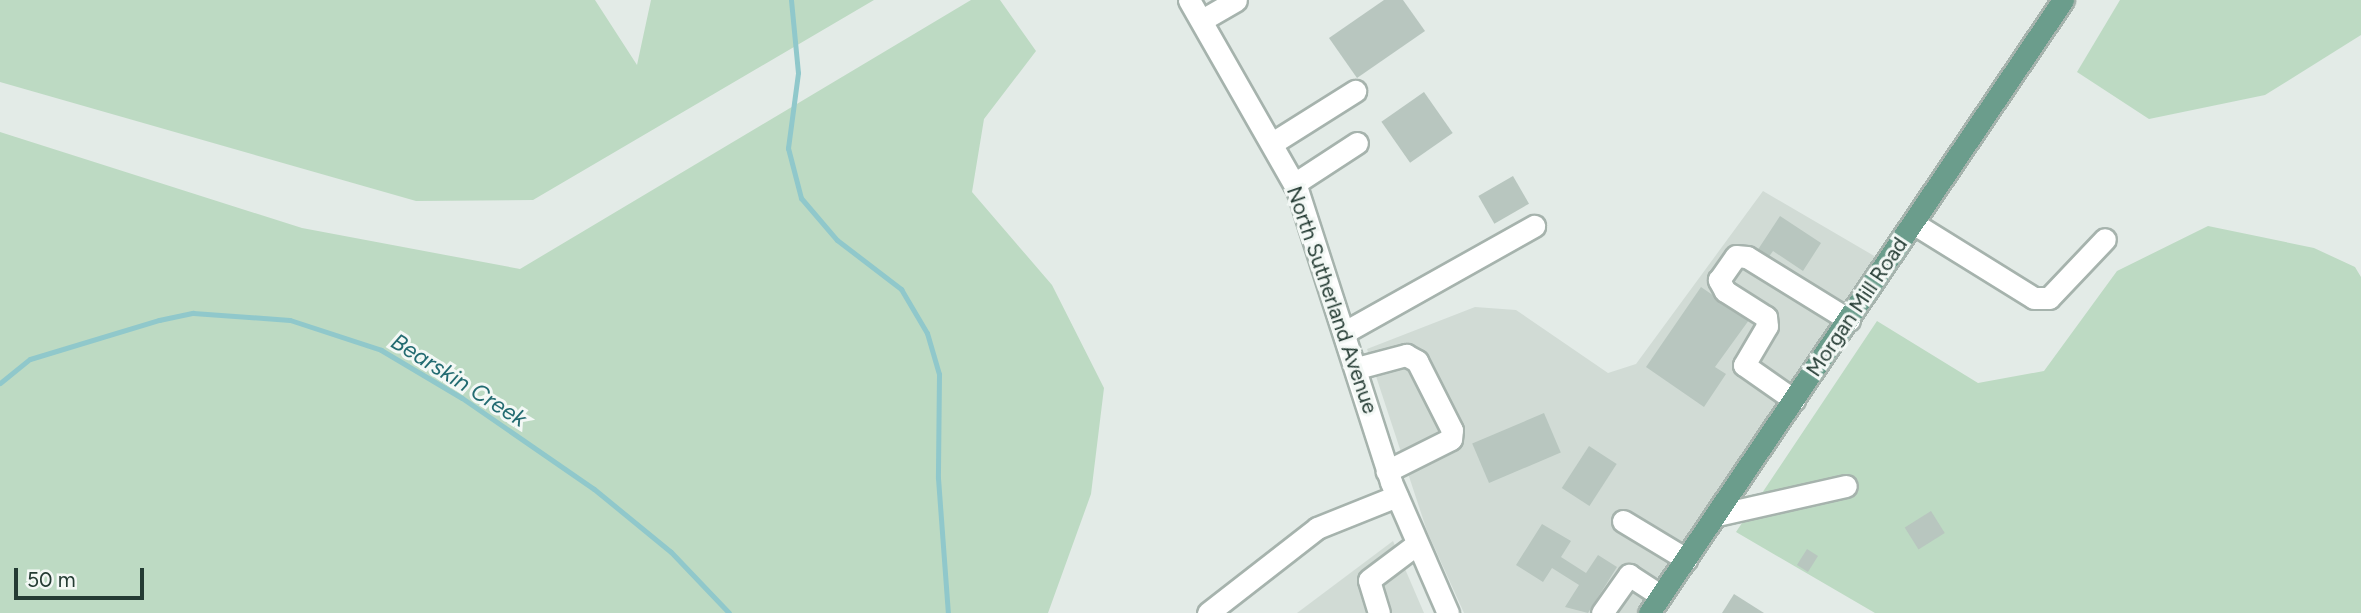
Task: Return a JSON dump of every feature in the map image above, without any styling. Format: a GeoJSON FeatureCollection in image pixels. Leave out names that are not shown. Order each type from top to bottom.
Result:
{"type":"FeatureCollection","features":[{"type":"Feature","properties":{"kind":"main road","name":"Morgan Mill Road"},"geometry":{"type":"LineString","coordinates":[[1655,605],[2063,0]]}},
{"type":"Feature","properties":{"kind":"street","name":"North Sutherland Avenue"},"geometry":{"type":"LineString","coordinates":[[1189,0],[1274,142],[1294,184],[1357,369],[1387,471],[1448,613]]}},
{"type":"Feature","properties":{"kind":"street"},"geometry":{"type":"LineString","coordinates":[[1202,20],[1236,0]]}},
{"type":"Feature","properties":{"kind":"street"},"geometry":{"type":"LineString","coordinates":[[1274,142],[1354,91]]}},
{"type":"Feature","properties":{"kind":"street"},"geometry":{"type":"LineString","coordinates":[[1294,184],[1357,143]]}},
{"type":"Feature","properties":{"kind":"street"},"geometry":{"type":"LineString","coordinates":[[1913,223],[2034,298],[2049,298],[2105,239]]}},
{"type":"Feature","properties":{"kind":"street"},"geometry":{"type":"LineString","coordinates":[[1345,332],[1534,226]]}},
{"type":"Feature","properties":{"kind":"street"},"geometry":{"type":"LineString","coordinates":[[1794,400],[1744,365],[1767,326],[1766,317],[1725,291],[1719,280],[1736,256],[1747,257],[1849,320]]}},
{"type":"Feature","properties":{"kind":"street"},"geometry":{"type":"LineString","coordinates":[[1357,369],[1406,355],[1417,361],[1452,430],[1451,439],[1387,471]]}},
{"type":"Feature","properties":{"kind":"street"},"geometry":{"type":"LineString","coordinates":[[1717,515],[1846,486]]}},
{"type":"Feature","properties":{"kind":"street"},"geometry":{"type":"LineString","coordinates":[[1208,613],[1317,528],[1397,496]]}},
{"type":"Feature","properties":{"kind":"street"},"geometry":{"type":"LineString","coordinates":[[1623,521],[1686,559]]}},
{"type":"Feature","properties":{"kind":"street"},"geometry":{"type":"LineString","coordinates":[[1379,613],[1369,580],[1418,544]]}},
{"type":"Feature","properties":{"kind":"street"},"geometry":{"type":"LineString","coordinates":[[1602,613],[1629,575],[1655,605]]}},
{"type":"Feature","properties":{"kind":"shaded area"},"geometry":{"type":"Polygon","coordinates":[[[1763,191],[1876,257],[1667,570],[1636,613],[1464,613],[1427,531],[1367,349],[1475,307],[1516,310],[1608,373],[1636,364],[1763,191]]]}},
{"type":"Feature","properties":{"kind":"shaded area"},"geometry":{"type":"Polygon","coordinates":[[[1393,541],[1424,613],[1297,613],[1393,541]]]}},
{"type":"Feature","properties":{"kind":"green space"},"geometry":{"type":"Polygon","coordinates":[[[0,0],[595,0],[637,65],[651,0],[874,0],[533,200],[416,201],[0,82],[0,0]]]}},
{"type":"Feature","properties":{"kind":"green space"},"geometry":{"type":"Polygon","coordinates":[[[971,0],[1000,0],[1036,51],[984,119],[972,192],[1052,285],[1104,388],[1091,494],[1048,613],[0,613],[0,132],[302,228],[520,269],[971,0]]]}},
{"type":"Feature","properties":{"kind":"green space"},"geometry":{"type":"Polygon","coordinates":[[[2120,0],[2361,0],[2361,35],[2265,95],[2149,119],[2077,72],[2120,0]]]}},
{"type":"Feature","properties":{"kind":"green space"},"geometry":{"type":"Polygon","coordinates":[[[2208,226],[2314,248],[2355,267],[2361,277],[2361,613],[1875,613],[1736,532],[1877,321],[1978,383],[2044,371],[2117,271],[2208,226]]]}},
{"type":"Feature","properties":{"kind":"building"},"geometry":{"type":"Polygon","coordinates":[[[1384,0],[1403,0],[1425,31],[1357,78],[1329,38],[1384,0]]]}},
{"type":"Feature","properties":{"kind":"building"},"geometry":{"type":"Polygon","coordinates":[[[1424,92],[1453,133],[1410,163],[1381,122],[1424,92]]]}},
{"type":"Feature","properties":{"kind":"building"},"geometry":{"type":"Polygon","coordinates":[[[1513,176],[1529,204],[1494,224],[1478,196],[1513,176]]]}},
{"type":"Feature","properties":{"kind":"building"},"geometry":{"type":"Polygon","coordinates":[[[1780,216],[1821,243],[1803,271],[1773,251],[1768,258],[1757,251],[1780,216]]]}},
{"type":"Feature","properties":{"kind":"building"},"geometry":{"type":"Polygon","coordinates":[[[1701,287],[1749,320],[1715,367],[1726,374],[1704,407],[1646,367],[1701,287]]]}},
{"type":"Feature","properties":{"kind":"building"},"geometry":{"type":"Polygon","coordinates":[[[1544,413],[1561,453],[1489,483],[1472,443],[1544,413]]]}},
{"type":"Feature","properties":{"kind":"building"},"geometry":{"type":"Polygon","coordinates":[[[1589,446],[1617,464],[1589,506],[1562,488],[1589,446]]]}},
{"type":"Feature","properties":{"kind":"building"},"geometry":{"type":"Polygon","coordinates":[[[1931,511],[1945,533],[1918,549],[1905,527],[1931,511]]]}},
{"type":"Feature","properties":{"kind":"building"},"geometry":{"type":"Polygon","coordinates":[[[1542,524],[1571,541],[1561,557],[1586,573],[1598,555],[1617,567],[1588,613],[1565,607],[1579,585],[1552,568],[1543,582],[1516,565],[1542,524]]]}},
{"type":"Feature","properties":{"kind":"building"},"geometry":{"type":"Polygon","coordinates":[[[1807,549],[1818,556],[1808,572],[1797,565],[1807,549]]]}},
{"type":"Feature","properties":{"kind":"building"},"geometry":{"type":"Polygon","coordinates":[[[1734,594],[1764,613],[1722,613],[1734,594]]]}},
{"type":"Feature","properties":{"kind":"waterway","name":"Bearskin Creek"},"geometry":{"type":"LineString","coordinates":[[791,0],[798,73],[788,148],[801,198],[837,240],[901,289],[927,333],[939,374],[938,478],[948,613]]}},
{"type":"Feature","properties":{"kind":"waterway","name":"Bearskin Creek"},"geometry":{"type":"LineString","coordinates":[[0,383],[30,359],[159,320],[193,313],[290,320],[381,350],[462,398],[594,489],[671,552],[729,613]]}}]}
